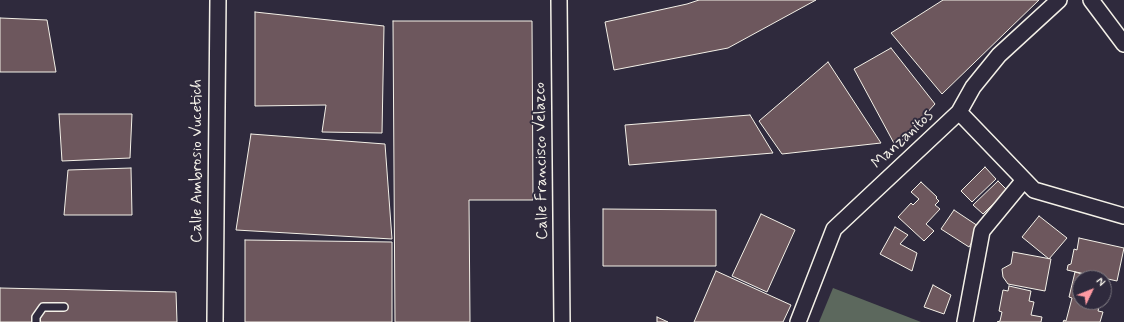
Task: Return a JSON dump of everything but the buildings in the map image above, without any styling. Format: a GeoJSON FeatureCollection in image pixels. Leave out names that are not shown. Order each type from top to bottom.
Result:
{"type":"FeatureCollection","features":[{"type":"Feature","properties":{"kind":"street","name":"Calle Ambrosio Vucetich"},"geometry":{"type":"LineString","coordinates":[[215,322],[218,0]]}},
{"type":"Feature","properties":{"kind":"street","name":"Calle Francisco Velazco"},"geometry":{"type":"LineString","coordinates":[[559,0],[562,322]]}},
{"type":"Feature","properties":{"kind":"street","name":"Manzanitos"},"geometry":{"type":"LineString","coordinates":[[798,322],[834,229],[959,112],[973,87],[999,55],[1059,0]]}},
{"type":"Feature","properties":{"kind":"street"},"geometry":{"type":"LineString","coordinates":[[1091,0],[1113,32],[1124,44]]}},
{"type":"Feature","properties":{"kind":"street"},"geometry":{"type":"LineString","coordinates":[[959,112],[1034,190],[1124,216]]}},
{"type":"Feature","properties":{"kind":"street"},"geometry":{"type":"LineString","coordinates":[[965,322],[982,231],[1024,180]]}},
{"type":"Feature","properties":{"kind":"lane"},"geometry":{"type":"LineString","coordinates":[[36,322],[36,317],[43,307],[64,307]]}},
{"type":"Feature","properties":{"kind":"green space"},"geometry":{"type":"Polygon","coordinates":[[[833,288],[921,322],[819,322],[833,288]]]}}]}
